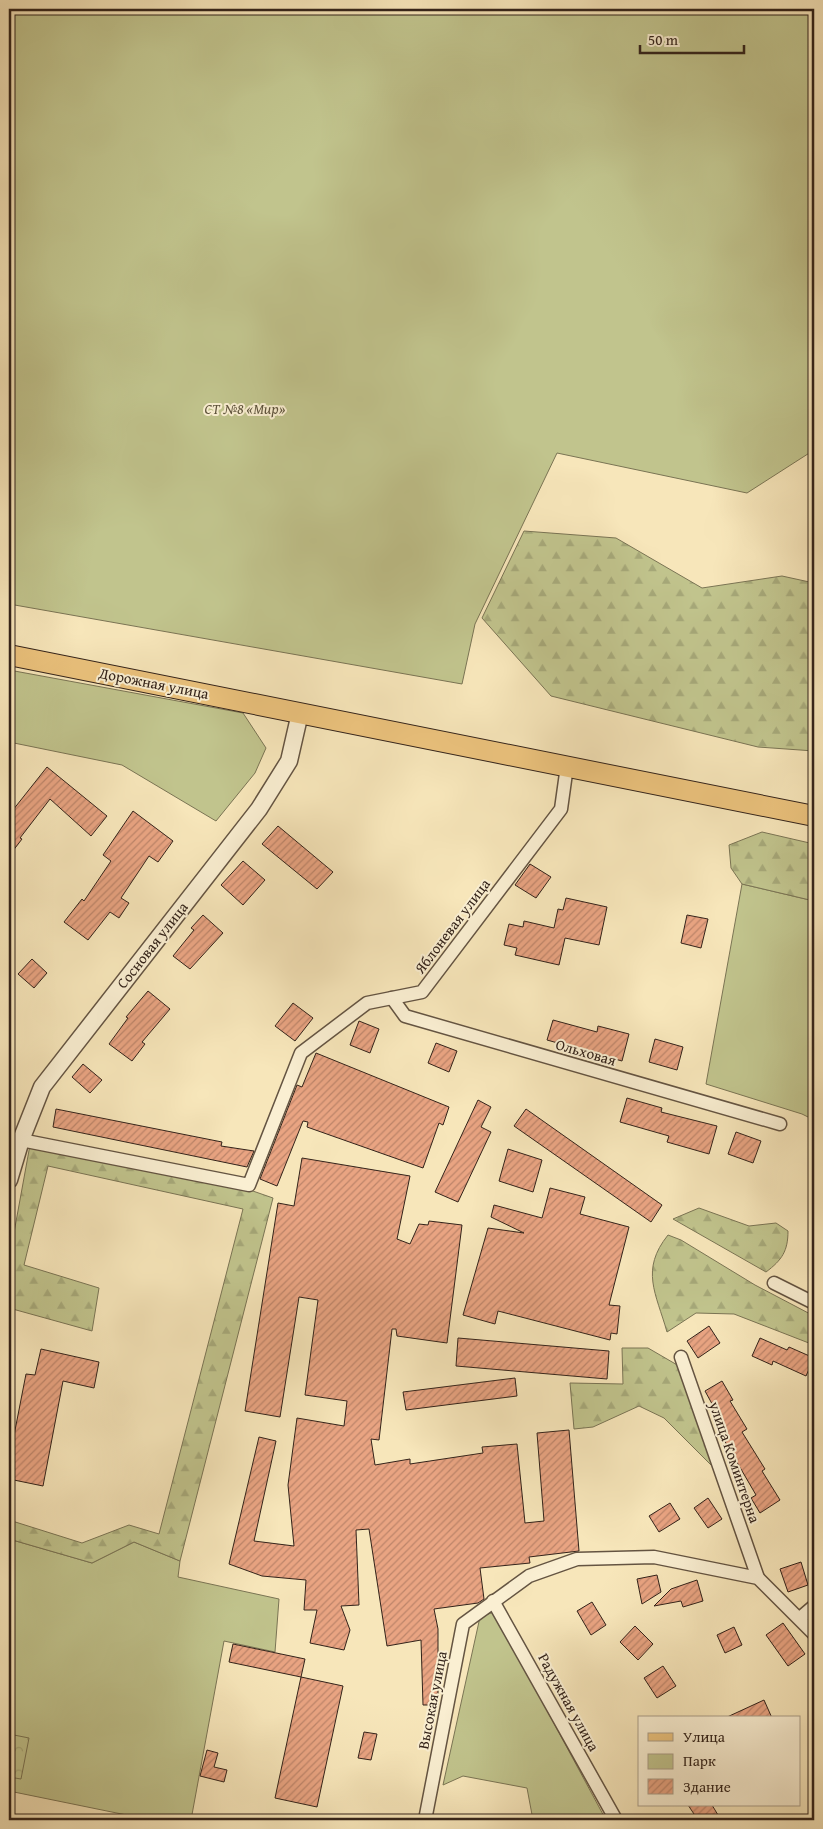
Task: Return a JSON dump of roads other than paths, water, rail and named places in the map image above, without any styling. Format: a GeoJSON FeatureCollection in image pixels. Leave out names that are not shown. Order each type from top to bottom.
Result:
{"type":"FeatureCollection","features":[{"type":"Feature","properties":{"kind":"main road","name":"Дорожная улица"},"geometry":{"type":"LineString","coordinates":[[9,655],[814,816]]}},
{"type":"Feature","properties":{"kind":"street","name":"Сосновая улица"},"geometry":{"type":"LineString","coordinates":[[9,1180],[21,1140],[42,1087],[266,798],[289,761],[300,713]]}},
{"type":"Feature","properties":{"kind":"street","name":"Яблоневая улица"},"geometry":{"type":"LineString","coordinates":[[21,1140],[249,1185],[300,1053],[367,1003],[422,992],[561,809],[567,766]]}},
{"type":"Feature","properties":{"kind":"street","name":"Ольховая"},"geometry":{"type":"LineString","coordinates":[[392,998],[405,1016],[780,1124]]}},
{"type":"Feature","properties":{"kind":"street"},"geometry":{"type":"LineString","coordinates":[[774,1283],[814,1303]]}},
{"type":"Feature","properties":{"kind":"street","name":"улица Коминтерна"},"geometry":{"type":"LineString","coordinates":[[681,1357],[758,1578],[814,1634]]}},
{"type":"Feature","properties":{"kind":"street"},"geometry":{"type":"LineString","coordinates":[[494,1601],[529,1576],[577,1558],[654,1557],[758,1578]]}},
{"type":"Feature","properties":{"kind":"street","name":"Высокая улица"},"geometry":{"type":"LineString","coordinates":[[425,1820],[463,1624],[494,1601]]}},
{"type":"Feature","properties":{"kind":"street","name":"Радужная улица"},"geometry":{"type":"LineString","coordinates":[[494,1601],[616,1820]]}},
{"type":"Feature","properties":{"kind":"street"},"geometry":{"type":"LineString","coordinates":[[800,1618],[814,1606]]}},
{"type":"Feature","properties":{"kind":"park label","name":"СТ №8 «Мир»"},"geometry":{"type":"Point","coordinates":[245,408]}}]}
